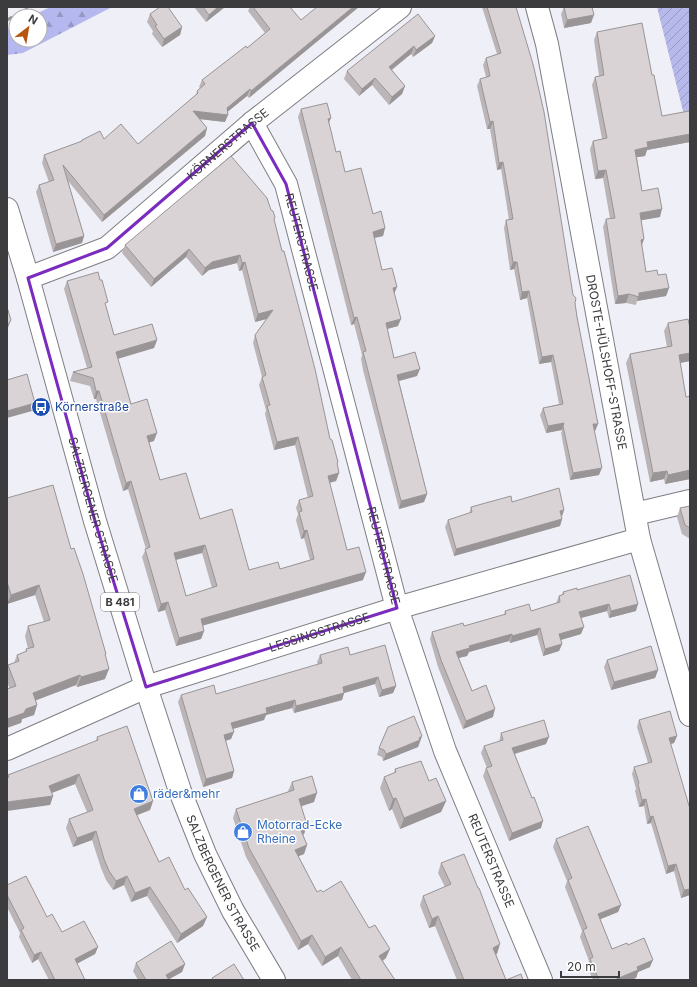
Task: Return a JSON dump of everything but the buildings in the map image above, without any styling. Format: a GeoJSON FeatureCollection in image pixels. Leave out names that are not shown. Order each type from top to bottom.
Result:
{"type":"FeatureCollection","features":[{"type":"Feature","properties":{"kind":"street","name":"KÖRNERSTRASSE"},"geometry":{"type":"LineString","coordinates":[[28,278],[107,248],[252,123],[400,7]]}},
{"type":"Feature","properties":{"kind":"street","name":"DROSTE-HÜLSHOFF-STRASSE"},"geometry":{"type":"LineString","coordinates":[[537,7],[547,44],[640,539],[690,715]]}},
{"type":"Feature","properties":{"kind":"street","name":"REUTERSTRASSE"},"geometry":{"type":"LineString","coordinates":[[252,123],[286,184],[397,608],[445,751],[541,980]]}},
{"type":"Feature","properties":{"kind":"street","name":"SALZBERGENER STRASSE"},"geometry":{"type":"LineString","coordinates":[[7,209],[28,278],[95,521],[146,687],[180,791],[205,854],[233,911],[274,980]]}},
{"type":"Feature","properties":{"kind":"street"},"geometry":{"type":"LineString","coordinates":[[635,514],[690,501]]}},
{"type":"Feature","properties":{"kind":"street","name":"LESSINGSTRASSE"},"geometry":{"type":"LineString","coordinates":[[7,749],[146,687],[397,608],[640,539]]}},
{"type":"Feature","properties":{"kind":"highlighted area"},"geometry":{"type":"Polygon","coordinates":[[[252,123],[286,184],[397,608],[146,687],[95,521],[28,278],[107,248],[252,123]]]}},
{"type":"Feature","properties":{"kind":"green space"},"geometry":{"type":"Polygon","coordinates":[[[50,7],[112,7],[48,40],[48,8],[50,7]]]}},
{"type":"Feature","properties":{"kind":"green space"},"geometry":{"type":"Polygon","coordinates":[[[7,29],[8,48],[33,48],[23,53],[7,55],[7,29]]]}},
{"type":"Feature","properties":{"kind":"shaded area"},"geometry":{"type":"Polygon","coordinates":[[[657,7],[690,7],[690,139],[657,7]]]}},
{"type":"Feature","properties":{"kind":"railway"},"geometry":{"type":"LineString","coordinates":[[7,20],[31,7]]}},
{"type":"Feature","properties":{"kind":"place","name":"Körnerstraße"},"geometry":{"type":"Point","coordinates":[41,407]}},
{"type":"Feature","properties":{"kind":"place","name":"räder&mehr"},"geometry":{"type":"Point","coordinates":[139,794]}},
{"type":"Feature","properties":{"kind":"place","name":"Motorrad-Ecke Rheine"},"geometry":{"type":"Point","coordinates":[243,832]}}]}
